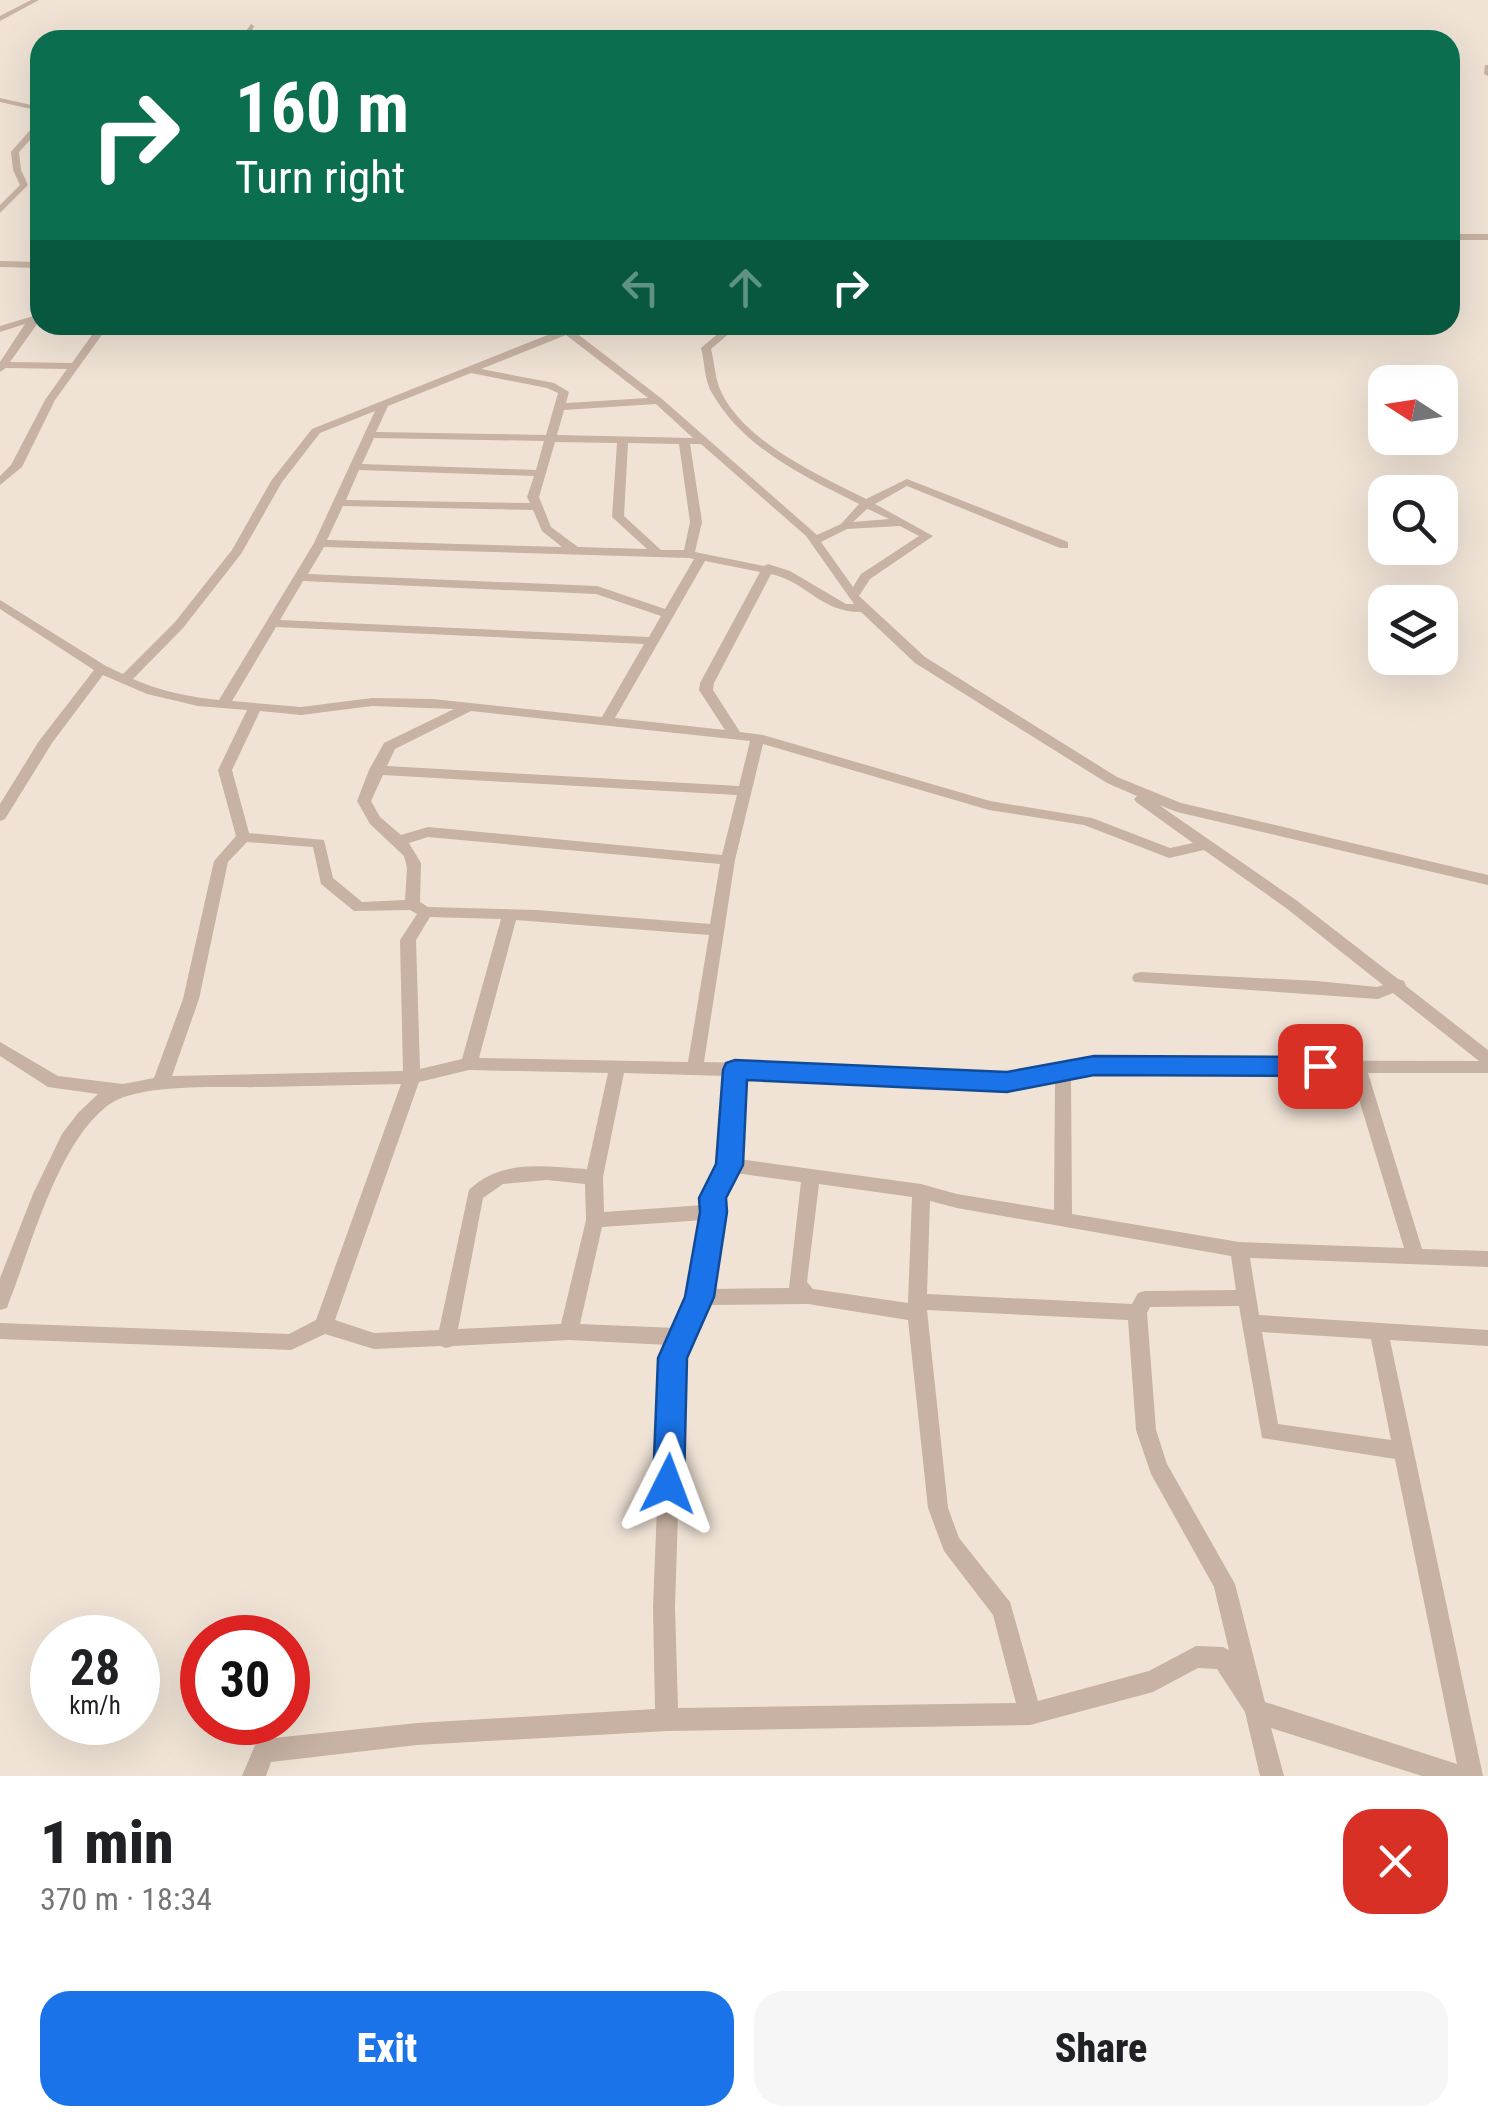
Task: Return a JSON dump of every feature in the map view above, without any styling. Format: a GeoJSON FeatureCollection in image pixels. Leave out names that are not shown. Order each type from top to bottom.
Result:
{"type":"FeatureCollection","features":[{"type":"Feature","properties":{"kind":"street"},"geometry":{"type":"LineString","coordinates":[[0,19],[36,0]]}},
{"type":"Feature","properties":{"kind":"street"},"geometry":{"type":"LineString","coordinates":[[249,30],[251,26]]}},
{"type":"Feature","properties":{"kind":"street"},"geometry":{"type":"LineString","coordinates":[[0,100],[30,106]]}},
{"type":"Feature","properties":{"kind":"street"},"geometry":{"type":"LineString","coordinates":[[0,210],[24,185],[16,152],[30,136]]}},
{"type":"Feature","properties":{"kind":"street"},"geometry":{"type":"LineString","coordinates":[[0,155],[16,158]]}},
{"type":"Feature","properties":{"kind":"street"},"geometry":{"type":"LineString","coordinates":[[1460,238],[1488,237]]}},
{"type":"Feature","properties":{"kind":"street"},"geometry":{"type":"LineString","coordinates":[[0,264],[30,265]]}},
{"type":"Feature","properties":{"kind":"street"},"geometry":{"type":"LineString","coordinates":[[0,329],[30,320]]}},
{"type":"Feature","properties":{"kind":"street"},"geometry":{"type":"LineString","coordinates":[[1,367],[30,328]]}},
{"type":"Feature","properties":{"kind":"street"},"geometry":{"type":"LineString","coordinates":[[0,482],[16,467],[50,400],[96,335]]}},
{"type":"Feature","properties":{"kind":"street"},"geometry":{"type":"LineString","coordinates":[[125,680],[179,625],[236,551],[277,481],[316,431],[548,335]]}},
{"type":"Feature","properties":{"kind":"street"},"geometry":{"type":"LineString","coordinates":[[576,335],[658,401],[814,541],[853,597],[920,660],[1208,844],[1398,985],[1488,1059]]}},
{"type":"Feature","properties":{"kind":"street"},"geometry":{"type":"LineString","coordinates":[[722,335],[706,348],[714,387],[727,410],[798,468],[927,537],[865,577],[853,597]]}},
{"type":"Feature","properties":{"kind":"street"},"geometry":{"type":"LineString","coordinates":[[1,367],[72,366]]}},
{"type":"Feature","properties":{"kind":"street"},"geometry":{"type":"LineString","coordinates":[[471,370],[564,392],[533,498],[546,528],[573,549]]}},
{"type":"Feature","properties":{"kind":"street"},"geometry":{"type":"LineString","coordinates":[[558,407],[658,401]]}},
{"type":"Feature","properties":{"kind":"street"},"geometry":{"type":"LineString","coordinates":[[223,705],[320,542],[383,406]]}},
{"type":"Feature","properties":{"kind":"street"},"geometry":{"type":"LineString","coordinates":[[370,434],[702,441]]}},
{"type":"Feature","properties":{"kind":"street"},"geometry":{"type":"LineString","coordinates":[[623,440],[618,517],[657,552]]}},
{"type":"Feature","properties":{"kind":"street"},"geometry":{"type":"LineString","coordinates":[[607,720],[668,614],[696,555],[696,522],[684,440]]}},
{"type":"Feature","properties":{"kind":"street"},"geometry":{"type":"LineString","coordinates":[[355,467],[540,473]]}},
{"type":"Feature","properties":{"kind":"street"},"geometry":{"type":"LineString","coordinates":[[846,526],[847,520],[868,505],[904,484],[914,483],[1064,545]]}},
{"type":"Feature","properties":{"kind":"street"},"geometry":{"type":"LineString","coordinates":[[338,503],[535,508]]}},
{"type":"Feature","properties":{"kind":"street"},"geometry":{"type":"LineString","coordinates":[[814,541],[846,526],[902,522]]}},
{"type":"Feature","properties":{"kind":"street"},"geometry":{"type":"LineString","coordinates":[[320,542],[696,555],[768,568],[786,574],[843,608],[865,608]]}},
{"type":"Feature","properties":{"kind":"street"},"geometry":{"type":"LineString","coordinates":[[735,735],[706,690],[707,683],[768,568]]}},
{"type":"Feature","properties":{"kind":"street"},"geometry":{"type":"LineString","coordinates":[[300,577],[597,590],[668,614]]}},
{"type":"Feature","properties":{"kind":"street"},"geometry":{"type":"LineString","coordinates":[[0,604],[101,670],[146,690],[255,708],[302,711],[372,702],[468,707],[758,738],[1001,808],[1087,821],[1169,853],[1208,844]]}},
{"type":"Feature","properties":{"kind":"street"},"geometry":{"type":"LineString","coordinates":[[272,623],[653,640]]}},
{"type":"Feature","properties":{"kind":"street"},"geometry":{"type":"LineString","coordinates":[[0,816],[46,741],[101,670]]}},
{"type":"Feature","properties":{"kind":"street"},"geometry":{"type":"LineString","coordinates":[[0,1331],[291,1342],[324,1324],[412,1076],[408,940],[419,908],[414,862],[399,840],[381,831],[364,800],[388,746],[468,707]]}},
{"type":"Feature","properties":{"kind":"street"},"geometry":{"type":"LineString","coordinates":[[243,837],[225,770],[255,708]]}},
{"type":"Feature","properties":{"kind":"street"},"geometry":{"type":"LineString","coordinates":[[694,1069],[728,860],[758,738]]}},
{"type":"Feature","properties":{"kind":"street"},"geometry":{"type":"LineString","coordinates":[[376,770],[745,791]]}},
{"type":"Feature","properties":{"kind":"street"},"geometry":{"type":"LineString","coordinates":[[1112,780],[1178,807],[1488,880]]}},
{"type":"Feature","properties":{"kind":"street"},"geometry":{"type":"LineString","coordinates":[[399,840],[428,832],[728,860]]}},
{"type":"Feature","properties":{"kind":"street"},"geometry":{"type":"LineString","coordinates":[[243,837],[319,843],[326,880],[359,907],[718,930]]}},
{"type":"Feature","properties":{"kind":"street"},"geometry":{"type":"LineString","coordinates":[[161,1083],[191,999],[221,861],[243,837]]}},
{"type":"Feature","properties":{"kind":"street"},"geometry":{"type":"LineString","coordinates":[[468,1064],[510,915]]}},
{"type":"Feature","properties":{"kind":"street"},"geometry":{"type":"LineString","coordinates":[[1140,978],[1317,986],[1378,994],[1398,985]]}},
{"type":"Feature","properties":{"kind":"street"},"geometry":{"type":"LineString","coordinates":[[0,1048],[54,1082],[123,1091]]}},
{"type":"Feature","properties":{"kind":"street"},"geometry":{"type":"LineString","coordinates":[[0,1302],[72,1131],[102,1100],[161,1083],[412,1076],[468,1064],[1007,1082],[1094,1066],[1488,1067]]}},
{"type":"Feature","properties":{"kind":"street"},"geometry":{"type":"LineString","coordinates":[[1358,1067],[1416,1258]]}},
{"type":"Feature","properties":{"kind":"street"},"geometry":{"type":"LineString","coordinates":[[569,1332],[595,1220],[594,1177],[617,1068]]}},
{"type":"Feature","properties":{"kind":"street"},"geometry":{"type":"LineString","coordinates":[[667,1720],[664,1607],[672,1358],[699,1297],[714,1212],[712,1198],[730,1165],[735,1070]]}},
{"type":"Feature","properties":{"kind":"street"},"geometry":{"type":"LineString","coordinates":[[1062,1217],[1063,1073]]}},
{"type":"Feature","properties":{"kind":"street"},"geometry":{"type":"LineString","coordinates":[[730,1165],[922,1191],[957,1202],[1239,1250],[1488,1258]]}},
{"type":"Feature","properties":{"kind":"street"},"geometry":{"type":"LineString","coordinates":[[446,1340],[475,1196],[482,1186],[502,1174],[594,1177]]}},
{"type":"Feature","properties":{"kind":"street"},"geometry":{"type":"LineString","coordinates":[[808,1296],[797,1285],[811,1176]]}},
{"type":"Feature","properties":{"kind":"street"},"geometry":{"type":"LineString","coordinates":[[922,1191],[918,1307],[938,1508],[951,1544],[1002,1610],[1030,1714]]}},
{"type":"Feature","properties":{"kind":"street"},"geometry":{"type":"LineString","coordinates":[[595,1220],[714,1212]]}},
{"type":"Feature","properties":{"kind":"street"},"geometry":{"type":"LineString","coordinates":[[1239,1250],[1269,1432],[1404,1451]]}},
{"type":"Feature","properties":{"kind":"street"},"geometry":{"type":"LineString","coordinates":[[699,1297],[808,1296],[918,1307],[1137,1312]]}},
{"type":"Feature","properties":{"kind":"street"},"geometry":{"type":"LineString","coordinates":[[1247,1298],[1146,1299],[1137,1312],[1146,1430],[1158,1467],[1224,1584],[1272,1776]]}},
{"type":"Feature","properties":{"kind":"street"},"geometry":{"type":"LineString","coordinates":[[1251,1323],[1488,1338]]}},
{"type":"Feature","properties":{"kind":"street"},"geometry":{"type":"LineString","coordinates":[[324,1324],[374,1341],[569,1332],[684,1337]]}},
{"type":"Feature","properties":{"kind":"street"},"geometry":{"type":"LineString","coordinates":[[1380,1332],[1471,1776]]}},
{"type":"Feature","properties":{"kind":"street"},"geometry":{"type":"LineString","coordinates":[[254,1776],[264,1752],[417,1734],[667,1720],[1030,1714],[1153,1681],[1196,1657],[1223,1658],[1258,1712],[1458,1776]]}},
{"type":"Feature","properties":{"kind":"route"},"geometry":{"type":"LineString","coordinates":[[668,1484],[672,1358],[699,1297],[714,1212],[712,1198],[730,1165],[735,1070],[1007,1082],[1094,1066],[1320,1066]]}}]}
